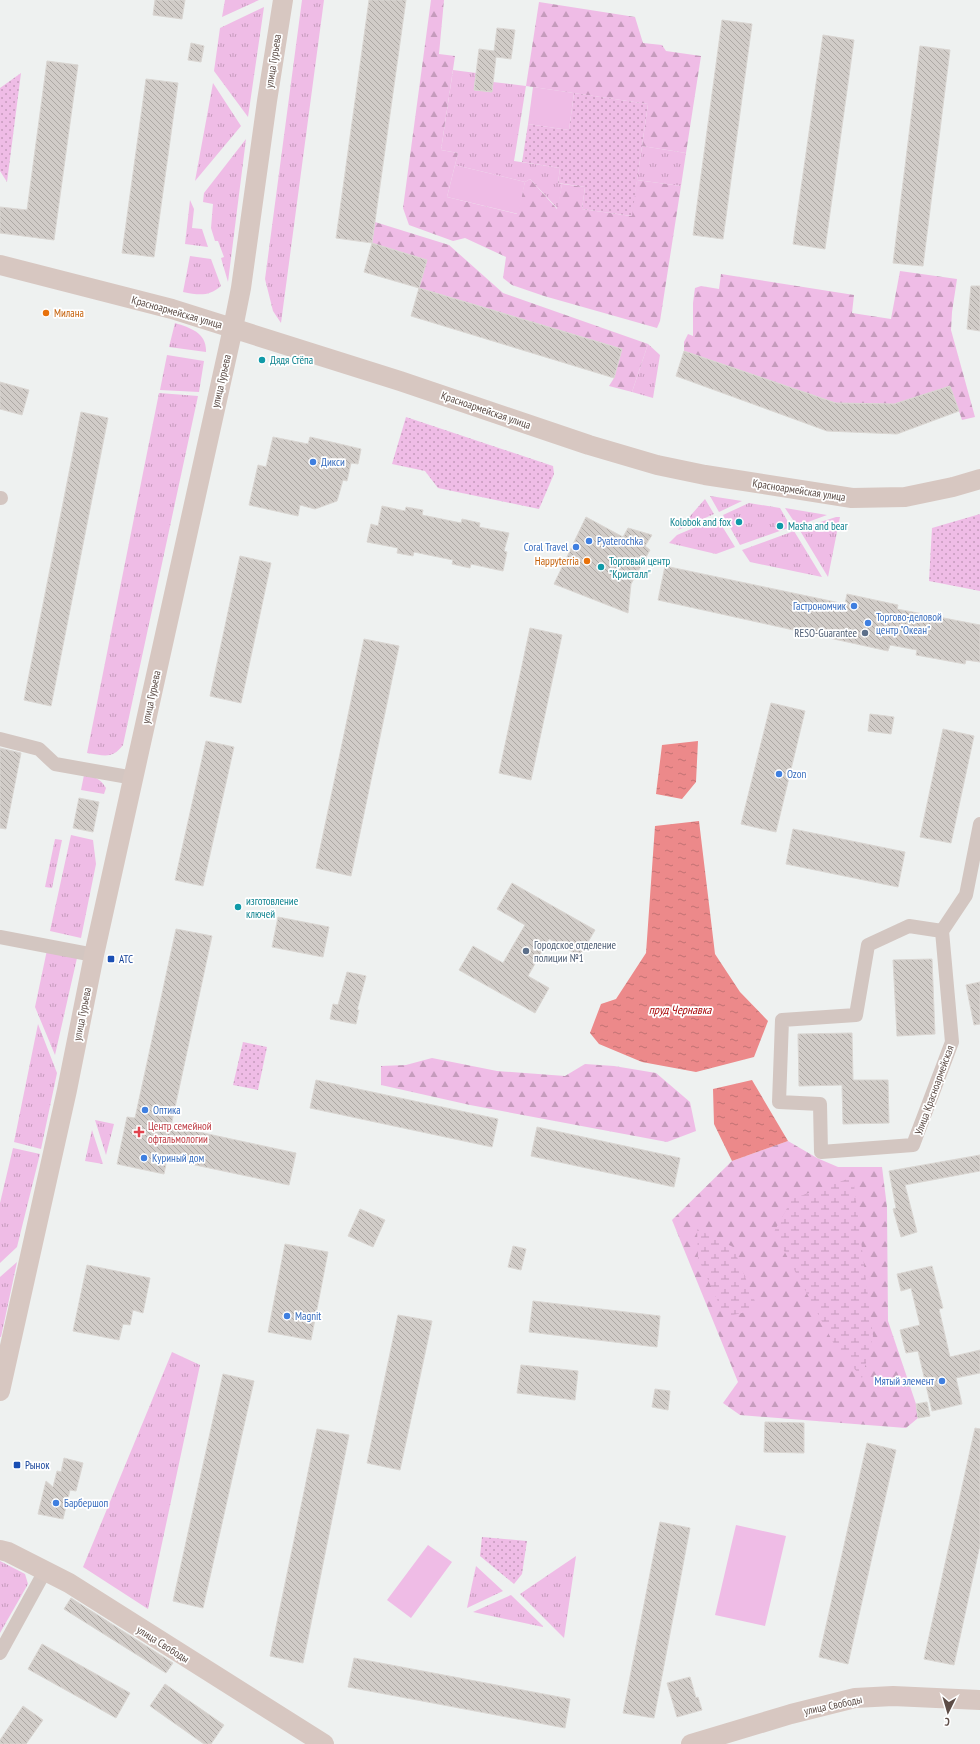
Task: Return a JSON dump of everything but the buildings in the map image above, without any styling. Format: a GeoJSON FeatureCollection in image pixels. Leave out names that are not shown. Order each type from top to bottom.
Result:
{"type":"FeatureCollection","features":[{"type":"Feature","properties":{"kind":"main road","name":"улица Гурьева"},"geometry":{"type":"LineString","coordinates":[[0,1391],[67,1090],[94,954],[233,328],[241,288],[267,101],[283,0]]}},
{"type":"Feature","properties":{"kind":"main road","name":"Красноармейская улица"},"geometry":{"type":"LineString","coordinates":[[0,265],[172,309],[400,381],[589,445],[657,465],[705,476],[852,498],[905,497],[954,487],[980,479]]}},
{"type":"Feature","properties":{"kind":"main road","name":"улица Свободы"},"geometry":{"type":"LineString","coordinates":[[0,1550],[8,1552],[69,1583],[324,1744]]}},
{"type":"Feature","properties":{"kind":"main road","name":"улица Свободы"},"geometry":{"type":"LineString","coordinates":[[691,1744],[791,1714],[855,1698],[893,1696],[980,1700]]}},
{"type":"Feature","properties":{"kind":"street"},"geometry":{"type":"LineString","coordinates":[[0,739],[39,749],[55,764],[134,778]]}},
{"type":"Feature","properties":{"kind":"street"},"geometry":{"type":"LineString","coordinates":[[942,931],[966,895],[980,824]]}},
{"type":"Feature","properties":{"kind":"street","name":"Улица Красноармейская"},"geometry":{"type":"LineString","coordinates":[[909,926],[942,931],[952,1042],[913,1145],[821,1152],[820,1104],[779,1102],[782,1020],[856,1015],[868,944],[909,926]]}},
{"type":"Feature","properties":{"kind":"street"},"geometry":{"type":"LineString","coordinates":[[0,937],[94,954]]}},
{"type":"Feature","properties":{"kind":"street"},"geometry":{"type":"LineString","coordinates":[[0,1653],[45,1571]]}},
{"type":"Feature","properties":{"kind":"green space"},"geometry":{"type":"Polygon","coordinates":[[[225,0],[259,0],[222,17],[225,0]]]}},
{"type":"Feature","properties":{"kind":"green space"},"geometry":{"type":"Polygon","coordinates":[[[302,0],[324,0],[281,323],[273,311],[265,279],[302,0]]]}},
{"type":"Feature","properties":{"kind":"green space"},"geometry":{"type":"Polygon","coordinates":[[[431,0],[444,0],[439,54],[455,56],[441,150],[458,153],[447,197],[517,214],[525,182],[530,179],[557,209],[562,184],[585,187],[582,209],[631,216],[637,180],[681,186],[660,321],[657,328],[544,296],[512,285],[503,278],[506,257],[465,238],[453,241],[409,225],[403,208],[431,0]]]}},
{"type":"Feature","properties":{"kind":"green space"},"geometry":{"type":"Polygon","coordinates":[[[539,2],[635,17],[643,43],[662,45],[666,51],[701,56],[686,153],[642,146],[648,104],[526,86],[539,2]]]}},
{"type":"Feature","properties":{"kind":"green space"},"geometry":{"type":"Polygon","coordinates":[[[264,7],[248,117],[214,71],[220,28],[264,7]]]}},
{"type":"Feature","properties":{"kind":"green space"},"geometry":{"type":"Polygon","coordinates":[[[453,70],[476,73],[474,90],[492,92],[493,82],[526,86],[514,161],[560,168],[558,183],[562,184],[558,209],[530,179],[525,182],[455,165],[458,153],[441,150],[453,70]]]}},
{"type":"Feature","properties":{"kind":"green space"},"geometry":{"type":"Polygon","coordinates":[[[21,73],[7,182],[0,171],[0,88],[21,73]]]}},
{"type":"Feature","properties":{"kind":"green space"},"geometry":{"type":"Polygon","coordinates":[[[213,83],[241,126],[195,181],[213,83]]]}},
{"type":"Feature","properties":{"kind":"green space"},"geometry":{"type":"Polygon","coordinates":[[[533,87],[574,93],[569,130],[528,124],[533,87]]]}},
{"type":"Feature","properties":{"kind":"green space"},"geometry":{"type":"Polygon","coordinates":[[[574,93],[648,104],[632,216],[582,209],[585,187],[558,183],[560,168],[522,162],[528,124],[569,130],[574,93]]]}},
{"type":"Feature","properties":{"kind":"green space"},"geometry":{"type":"Polygon","coordinates":[[[246,139],[228,282],[221,258],[224,257],[218,241],[215,241],[211,228],[213,204],[203,202],[204,193],[246,139]]]}},
{"type":"Feature","properties":{"kind":"green space"},"geometry":{"type":"Polygon","coordinates":[[[642,146],[686,153],[681,186],[637,180],[642,146]]]}},
{"type":"Feature","properties":{"kind":"green space"},"geometry":{"type":"Polygon","coordinates":[[[455,165],[525,182],[518,214],[447,197],[455,165]]]}},
{"type":"Feature","properties":{"kind":"green space"},"geometry":{"type":"Polygon","coordinates":[[[190,200],[194,209],[192,228],[202,229],[208,247],[185,244],[190,200]]]}},
{"type":"Feature","properties":{"kind":"green space"},"geometry":{"type":"Polygon","coordinates":[[[375,222],[449,245],[503,293],[648,344],[632,392],[609,386],[614,378],[622,349],[419,288],[427,260],[372,243],[375,222]]]}},
{"type":"Feature","properties":{"kind":"green space"},"geometry":{"type":"Polygon","coordinates":[[[190,256],[211,259],[221,286],[207,294],[183,292],[190,256]]]}},
{"type":"Feature","properties":{"kind":"green space"},"geometry":{"type":"Polygon","coordinates":[[[900,271],[957,279],[951,330],[975,417],[962,420],[959,411],[894,404],[836,403],[684,351],[684,342],[688,334],[693,336],[693,303],[695,288],[701,286],[719,289],[721,274],[854,295],[852,313],[891,319],[900,271]]]}},
{"type":"Feature","properties":{"kind":"green space"},"geometry":{"type":"Polygon","coordinates":[[[175,323],[197,332],[204,340],[206,352],[169,347],[175,323]]]}},
{"type":"Feature","properties":{"kind":"green space"},"geometry":{"type":"Polygon","coordinates":[[[648,344],[660,355],[653,398],[632,392],[648,344]]]}},
{"type":"Feature","properties":{"kind":"green space"},"geometry":{"type":"Polygon","coordinates":[[[167,355],[204,361],[199,392],[160,390],[167,355]]]}},
{"type":"Feature","properties":{"kind":"green space"},"geometry":{"type":"Polygon","coordinates":[[[159,393],[198,396],[123,745],[119,750],[111,755],[87,753],[159,393]]]}},
{"type":"Feature","properties":{"kind":"green space"},"geometry":{"type":"Polygon","coordinates":[[[406,417],[553,466],[554,474],[539,509],[438,488],[425,471],[392,464],[406,417]]]}},
{"type":"Feature","properties":{"kind":"green space"},"geometry":{"type":"Polygon","coordinates":[[[710,496],[742,501],[719,512],[710,496]]]}},
{"type":"Feature","properties":{"kind":"green space"},"geometry":{"type":"Polygon","coordinates":[[[705,499],[714,514],[678,530],[705,499]]]}},
{"type":"Feature","properties":{"kind":"green space"},"geometry":{"type":"Polygon","coordinates":[[[749,503],[780,508],[791,527],[740,545],[723,515],[749,503]]]}},
{"type":"Feature","properties":{"kind":"green space"},"geometry":{"type":"Polygon","coordinates":[[[785,508],[827,515],[797,526],[785,508]]]}},
{"type":"Feature","properties":{"kind":"green space"},"geometry":{"type":"Polygon","coordinates":[[[980,514],[980,591],[929,581],[932,528],[980,514]]]}},
{"type":"Feature","properties":{"kind":"green space"},"geometry":{"type":"Polygon","coordinates":[[[840,517],[828,577],[799,529],[840,517]]]}},
{"type":"Feature","properties":{"kind":"green space"},"geometry":{"type":"Polygon","coordinates":[[[717,518],[735,547],[716,554],[669,543],[677,535],[717,518]]]}},
{"type":"Feature","properties":{"kind":"green space"},"geometry":{"type":"Polygon","coordinates":[[[794,531],[822,577],[750,562],[742,550],[794,531]]]}},
{"type":"Feature","properties":{"kind":"green space"},"geometry":{"type":"Polygon","coordinates":[[[84,775],[94,777],[102,782],[106,788],[104,794],[81,790],[84,775]]]}},
{"type":"Feature","properties":{"kind":"green space"},"geometry":{"type":"Polygon","coordinates":[[[71,835],[93,840],[96,864],[81,938],[50,931],[71,835]]]}},
{"type":"Feature","properties":{"kind":"green space"},"geometry":{"type":"Polygon","coordinates":[[[55,839],[62,840],[52,888],[45,887],[55,839]]]}},
{"type":"Feature","properties":{"kind":"green space"},"geometry":{"type":"Polygon","coordinates":[[[47,950],[77,958],[55,1055],[35,1007],[47,950]]]}},
{"type":"Feature","properties":{"kind":"green space"},"geometry":{"type":"Polygon","coordinates":[[[38,1024],[57,1073],[41,1149],[14,1142],[38,1024]]]}},
{"type":"Feature","properties":{"kind":"green space"},"geometry":{"type":"Polygon","coordinates":[[[243,1042],[267,1047],[258,1090],[233,1085],[243,1042]]]}},
{"type":"Feature","properties":{"kind":"green space"},"geometry":{"type":"Polygon","coordinates":[[[432,1058],[497,1071],[565,1076],[585,1064],[614,1066],[656,1073],[690,1102],[696,1131],[667,1142],[470,1105],[381,1085],[381,1066],[406,1065],[432,1058]]]}},
{"type":"Feature","properties":{"kind":"green space"},"geometry":{"type":"Polygon","coordinates":[[[95,1120],[114,1124],[106,1155],[95,1120]]]}},
{"type":"Feature","properties":{"kind":"green space"},"geometry":{"type":"Polygon","coordinates":[[[92,1130],[103,1164],[85,1161],[92,1130]]]}},
{"type":"Feature","properties":{"kind":"green space"},"geometry":{"type":"Polygon","coordinates":[[[788,1141],[817,1158],[838,1167],[882,1167],[887,1207],[888,1321],[916,1404],[918,1418],[906,1428],[740,1415],[723,1403],[738,1382],[672,1220],[732,1161],[788,1141]]]}},
{"type":"Feature","properties":{"kind":"green space"},"geometry":{"type":"Polygon","coordinates":[[[13,1148],[40,1154],[17,1247],[0,1263],[0,1203],[13,1148]]]}},
{"type":"Feature","properties":{"kind":"green space"},"geometry":{"type":"Polygon","coordinates":[[[853,1177],[873,1336],[862,1378],[834,1344],[774,1232],[792,1199],[853,1177]]]}},
{"type":"Feature","properties":{"kind":"green space"},"geometry":{"type":"Polygon","coordinates":[[[697,1229],[733,1247],[758,1309],[725,1317],[698,1258],[697,1229]]]}},
{"type":"Feature","properties":{"kind":"green space"},"geometry":{"type":"Polygon","coordinates":[[[17,1262],[1,1337],[0,1337],[0,1277],[17,1262]]]}},
{"type":"Feature","properties":{"kind":"green space"},"geometry":{"type":"Polygon","coordinates":[[[172,1352],[200,1365],[148,1609],[83,1567],[172,1352]]]}},
{"type":"Feature","properties":{"kind":"green space"},"geometry":{"type":"Polygon","coordinates":[[[736,1525],[786,1536],[765,1626],[715,1615],[736,1525]]]}},
{"type":"Feature","properties":{"kind":"green space"},"geometry":{"type":"Polygon","coordinates":[[[482,1537],[527,1541],[522,1574],[514,1584],[480,1556],[482,1537]]]}},
{"type":"Feature","properties":{"kind":"green space"},"geometry":{"type":"Polygon","coordinates":[[[428,1545],[452,1562],[411,1618],[387,1600],[428,1545]]]}},
{"type":"Feature","properties":{"kind":"green space"},"geometry":{"type":"Polygon","coordinates":[[[576,1556],[564,1638],[520,1594],[576,1556]]]}},
{"type":"Feature","properties":{"kind":"green space"},"geometry":{"type":"Polygon","coordinates":[[[0,1561],[25,1574],[28,1584],[0,1633],[0,1561]]]}},
{"type":"Feature","properties":{"kind":"green space"},"geometry":{"type":"Polygon","coordinates":[[[476,1566],[503,1591],[467,1608],[476,1566]]]}},
{"type":"Feature","properties":{"kind":"green space"},"geometry":{"type":"Polygon","coordinates":[[[511,1595],[543,1626],[543,1627],[473,1612],[511,1595]]]}},
{"type":"Feature","properties":{"kind":"water"},"geometry":{"type":"Polygon","coordinates":[[[698,741],[696,782],[682,799],[656,794],[662,745],[698,741]]]}},
{"type":"Feature","properties":{"kind":"water","name":"пруд Чернавка"},"geometry":{"type":"Polygon","coordinates":[[[699,821],[715,954],[740,992],[768,1021],[754,1057],[696,1072],[642,1062],[599,1044],[590,1033],[601,1004],[616,999],[646,953],[655,826],[699,821]]]}},
{"type":"Feature","properties":{"kind":"water"},"geometry":{"type":"Polygon","coordinates":[[[752,1080],[788,1141],[732,1161],[714,1124],[713,1089],[752,1080]]]}},
{"type":"Feature","properties":{"kind":"place","name":"Милана"},"geometry":{"type":"Point","coordinates":[46,313]}},
{"type":"Feature","properties":{"kind":"place","name":"Дядя Стёпа"},"geometry":{"type":"Point","coordinates":[262,360]}},
{"type":"Feature","properties":{"kind":"place","name":"Дикси"},"geometry":{"type":"Point","coordinates":[313,462]}},
{"type":"Feature","properties":{"kind":"place","name":"Kolobok and fox"},"geometry":{"type":"Point","coordinates":[739,522]}},
{"type":"Feature","properties":{"kind":"place","name":"Masha and bear"},"geometry":{"type":"Point","coordinates":[780,526]}},
{"type":"Feature","properties":{"kind":"place","name":"Pyaterochka"},"geometry":{"type":"Point","coordinates":[589,541]}},
{"type":"Feature","properties":{"kind":"place","name":"Coral Travel"},"geometry":{"type":"Point","coordinates":[576,547]}},
{"type":"Feature","properties":{"kind":"place","name":"Happyterria"},"geometry":{"type":"Point","coordinates":[587,561]}},
{"type":"Feature","properties":{"kind":"place","name":"Торговый центр \"Кристалл\""},"geometry":{"type":"Point","coordinates":[601,567]}},
{"type":"Feature","properties":{"kind":"place","name":"Гастрономчик"},"geometry":{"type":"Point","coordinates":[854,606]}},
{"type":"Feature","properties":{"kind":"place","name":"Торгово-деловой центр \"Океан\""},"geometry":{"type":"Point","coordinates":[868,623]}},
{"type":"Feature","properties":{"kind":"place","name":"RESO-Guarantee"},"geometry":{"type":"Point","coordinates":[865,633]}},
{"type":"Feature","properties":{"kind":"place","name":"Ozon"},"geometry":{"type":"Point","coordinates":[779,774]}},
{"type":"Feature","properties":{"kind":"place","name":"изготовление ключей"},"geometry":{"type":"Point","coordinates":[238,907]}},
{"type":"Feature","properties":{"kind":"place","name":"Городское отделение полиции №1"},"geometry":{"type":"Point","coordinates":[526,951]}},
{"type":"Feature","properties":{"kind":"place","name":"АТС"},"geometry":{"type":"Point","coordinates":[111,959]}},
{"type":"Feature","properties":{"kind":"place","name":"Оптика"},"geometry":{"type":"Point","coordinates":[145,1110]}},
{"type":"Feature","properties":{"kind":"place","name":"Центр семейной офтальмологии"},"geometry":{"type":"Point","coordinates":[139,1132]}},
{"type":"Feature","properties":{"kind":"place","name":"Куриный дом"},"geometry":{"type":"Point","coordinates":[144,1158]}},
{"type":"Feature","properties":{"kind":"place","name":"Magnit"},"geometry":{"type":"Point","coordinates":[287,1316]}},
{"type":"Feature","properties":{"kind":"place","name":"Мятый элемент"},"geometry":{"type":"Point","coordinates":[942,1381]}},
{"type":"Feature","properties":{"kind":"place","name":"Рынок"},"geometry":{"type":"Point","coordinates":[17,1465]}},
{"type":"Feature","properties":{"kind":"place","name":"Барбершоп"},"geometry":{"type":"Point","coordinates":[56,1503]}}]}
